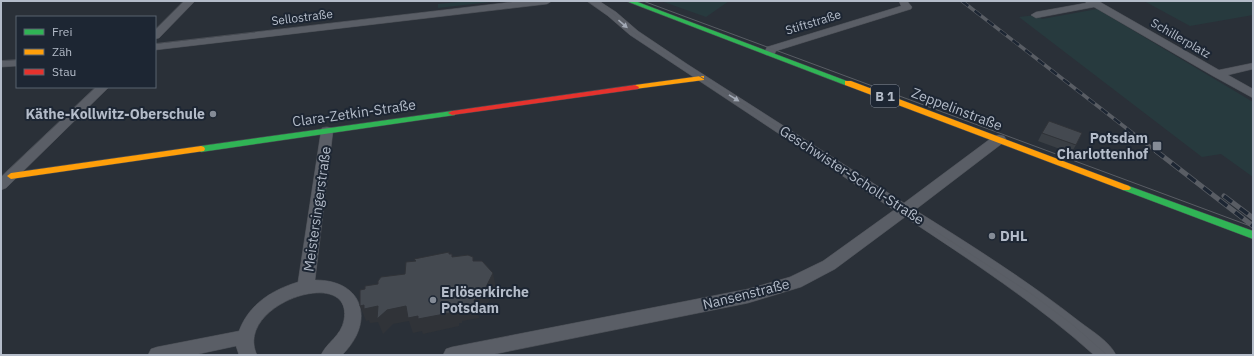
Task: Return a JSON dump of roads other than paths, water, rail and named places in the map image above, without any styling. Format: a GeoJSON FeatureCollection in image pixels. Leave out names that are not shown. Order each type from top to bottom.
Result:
{"type":"FeatureCollection","features":[{"type":"Feature","properties":{"kind":"street"},"geometry":{"type":"LineString","coordinates":[[156,35],[190,1]]}},
{"type":"Feature","properties":{"kind":"street","name":"Sellostraße"},"geometry":{"type":"LineString","coordinates":[[156,47],[547,1]]}},
{"type":"Feature","properties":{"kind":"street","name":"Geschwister-Scholl-Straße"},"geometry":{"type":"LineString","coordinates":[[592,1],[612,14],[634,33],[701,78],[1033,295],[1073,325],[1107,355]]}},
{"type":"Feature","properties":{"kind":"street","name":"Zeppelinstraße"},"geometry":{"type":"LineString","coordinates":[[629,1],[1253,235]]}},
{"type":"Feature","properties":{"kind":"street","name":"Stiftstraße"},"geometry":{"type":"LineString","coordinates":[[770,53],[771,49],[776,46],[907,7],[903,2]]}},
{"type":"Feature","properties":{"kind":"street","name":"Schillerplatz"},"geometry":{"type":"LineString","coordinates":[[1036,15],[1093,3],[1253,94]]}},
{"type":"Feature","properties":{"kind":"street"},"geometry":{"type":"LineString","coordinates":[[1,64],[16,63]]}},
{"type":"Feature","properties":{"kind":"street"},"geometry":{"type":"LineString","coordinates":[[1217,74],[1253,66]]}},
{"type":"Feature","properties":{"kind":"street","name":"Clara-Zetkin-Straße"},"geometry":{"type":"LineString","coordinates":[[11,176],[701,78]]}},
{"type":"Feature","properties":{"kind":"street"},"geometry":{"type":"LineString","coordinates":[[1,185],[102,88]]}},
{"type":"Feature","properties":{"kind":"street","name":"Meistersingerstraße"},"geometry":{"type":"LineString","coordinates":[[306,287],[327,131]]}},
{"type":"Feature","properties":{"kind":"street","name":"Nansenstraße"},"geometry":{"type":"LineString","coordinates":[[452,355],[748,296],[795,282],[829,265],[866,240],[999,139]]}},
{"type":"Feature","properties":{"kind":"street"},"geometry":{"type":"LineString","coordinates":[[248,355],[245,351],[245,337],[251,323],[260,311],[274,300],[290,292],[306,287],[322,286],[335,289],[346,295],[352,305],[354,316],[351,330],[343,343],[330,355]]}},
{"type":"Feature","properties":{"kind":"street"},"geometry":{"type":"LineString","coordinates":[[156,355],[245,337]]}},
{"type":"Feature","properties":{"kind":"tram line"},"geometry":{"type":"LineString","coordinates":[[599,1],[634,33],[1033,295],[1073,325],[1107,355]]}},
{"type":"Feature","properties":{"kind":"tram line"},"geometry":{"type":"LineString","coordinates":[[643,1],[1253,227]]}},
{"type":"Feature","properties":{"kind":"railway"},"geometry":{"type":"LineString","coordinates":[[962,1],[1157,152]]}},
{"type":"Feature","properties":{"kind":"railway"},"geometry":{"type":"LineString","coordinates":[[1156,151],[1253,226]]}},
{"type":"Feature","properties":{"kind":"railway"},"geometry":{"type":"LineString","coordinates":[[1224,196],[1253,218]]}},
{"type":"Feature","properties":{"kind":"place","name":"Käthe-Kollwitz-Oberschule"},"geometry":{"type":"Point","coordinates":[213,114]}},
{"type":"Feature","properties":{"kind":"place","name":"Potsdam Charlottenhof"},"geometry":{"type":"Point","coordinates":[1157,146]}},
{"type":"Feature","properties":{"kind":"place","name":"DHL"},"geometry":{"type":"Point","coordinates":[992,236]}},
{"type":"Feature","properties":{"kind":"place","name":"Erlöserkirche Potsdam"},"geometry":{"type":"Point","coordinates":[433,300]}}]}
